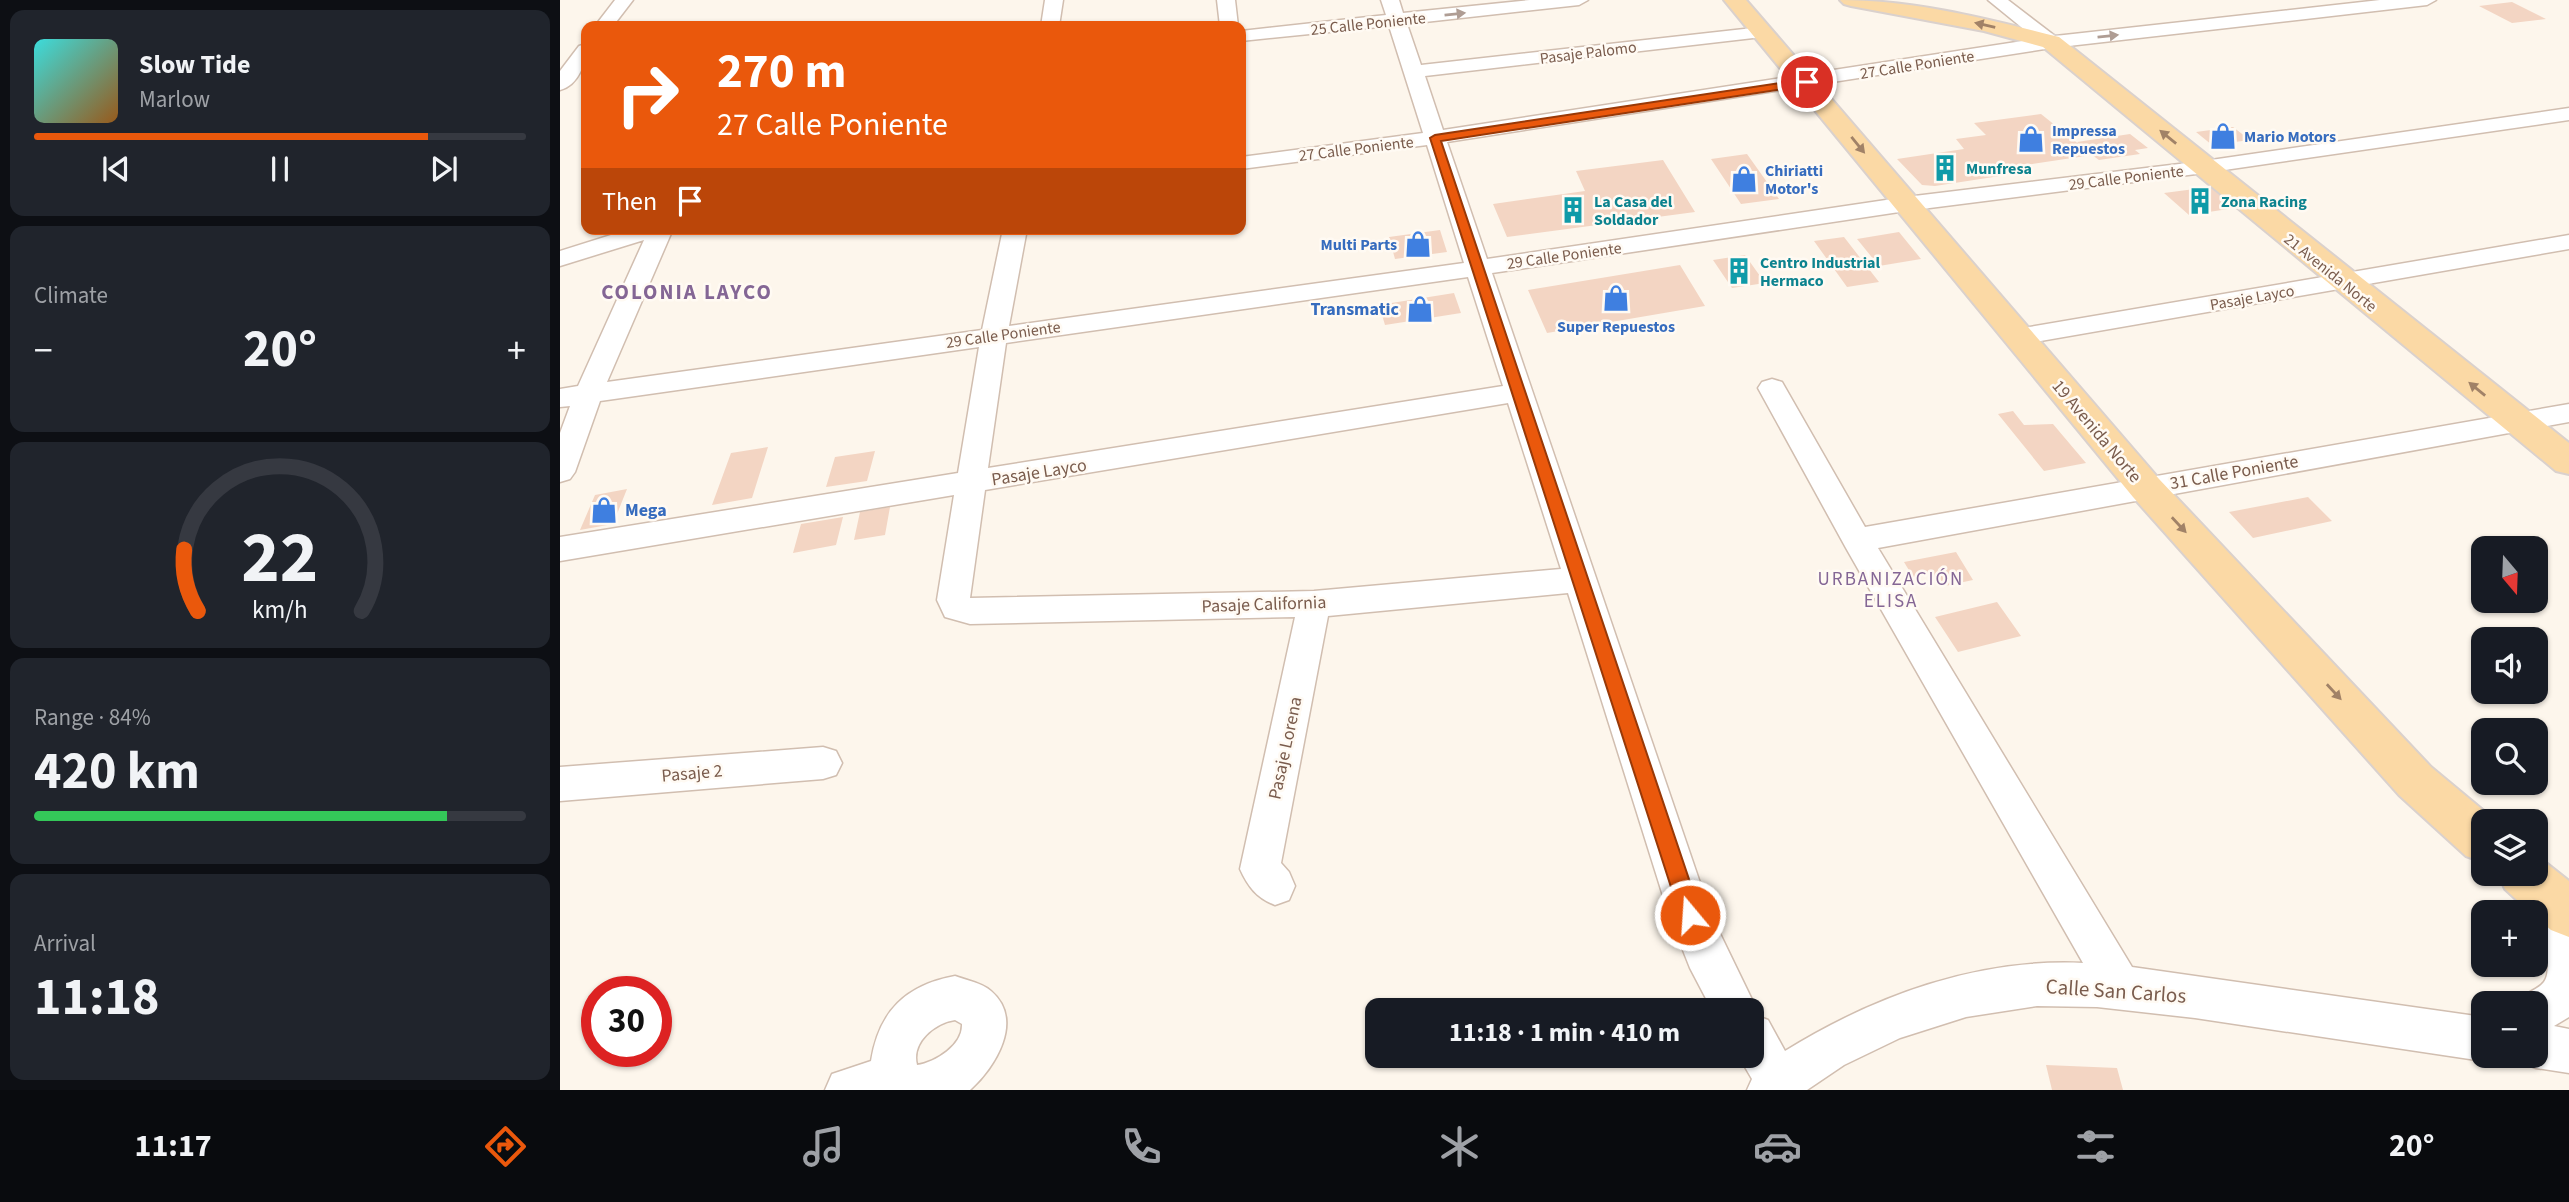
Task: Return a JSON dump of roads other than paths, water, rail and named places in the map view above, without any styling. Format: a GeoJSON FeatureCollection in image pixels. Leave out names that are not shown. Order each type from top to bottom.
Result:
{"type":"FeatureCollection","features":[{"type":"Feature","properties":{"kind":"main road","name":"19 Avenida Norte"},"geometry":{"type":"LineString","coordinates":[[1735,0],[1807,82],[1906,204],[2146,488],[2415,781],[2471,830]]}},
{"type":"Feature","properties":{"kind":"main road"},"geometry":{"type":"LineString","coordinates":[[1851,0],[1986,25],[2051,42]]}},
{"type":"Feature","properties":{"kind":"main road","name":"21 Avenida Norte"},"geometry":{"type":"LineString","coordinates":[[2051,42],[2569,462]]}},
{"type":"Feature","properties":{"kind":"street"},"geometry":{"type":"LineString","coordinates":[[608,21],[624,0]]}},
{"type":"Feature","properties":{"kind":"street"},"geometry":{"type":"LineString","coordinates":[[1051,21],[1054,0]]}},
{"type":"Feature","properties":{"kind":"street"},"geometry":{"type":"LineString","coordinates":[[1226,0],[1228,21]]}},
{"type":"Feature","properties":{"kind":"street","name":"25 Calle Poniente"},"geometry":{"type":"LineString","coordinates":[[1246,35],[1394,10],[1579,0]]}},
{"type":"Feature","properties":{"kind":"street","name":"21 Avenida Norte"},"geometry":{"type":"LineString","coordinates":[[1997,0],[2051,42]]}},
{"type":"Feature","properties":{"kind":"street","name":"27 Calle Poniente"},"geometry":{"type":"LineString","coordinates":[[1246,162],[1435,138],[2051,42],[2427,0]]}},
{"type":"Feature","properties":{"kind":"street"},"geometry":{"type":"LineString","coordinates":[[1394,10],[1476,268],[1690,915],[1705,953],[1729,998]]}},
{"type":"Feature","properties":{"kind":"street","name":"Pasaje Palomo"},"geometry":{"type":"LineString","coordinates":[[1413,72],[1762,32]]}},
{"type":"Feature","properties":{"kind":"street"},"geometry":{"type":"LineString","coordinates":[[560,84],[581,57]]}},
{"type":"Feature","properties":{"kind":"street","name":"29 Calle Poniente"},"geometry":{"type":"LineString","coordinates":[[560,398],[1906,204],[2204,167],[2569,114]]}},
{"type":"Feature","properties":{"kind":"street"},"geometry":{"type":"LineString","coordinates":[[560,241],[604,235]]}},
{"type":"Feature","properties":{"kind":"street"},"geometry":{"type":"LineString","coordinates":[[560,259],[636,235]]}},
{"type":"Feature","properties":{"kind":"street"},"geometry":{"type":"LineString","coordinates":[[560,472],[589,393],[658,235]]}},
{"type":"Feature","properties":{"kind":"street"},"geometry":{"type":"LineString","coordinates":[[971,483],[1013,235]]}},
{"type":"Feature","properties":{"kind":"street","name":"Pasaje Layco"},"geometry":{"type":"LineString","coordinates":[[2018,337],[2569,242]]}},
{"type":"Feature","properties":{"kind":"street"},"geometry":{"type":"LineString","coordinates":[[1772,388],[1857,540],[2120,987]]}},
{"type":"Feature","properties":{"kind":"street","name":"Pasaje Layco"},"geometry":{"type":"LineString","coordinates":[[560,550],[1518,392]]}},
{"type":"Feature","properties":{"kind":"street","name":"31 Calle Poniente"},"geometry":{"type":"LineString","coordinates":[[1857,540],[2569,413]]}},
{"type":"Feature","properties":{"kind":"street","name":"Pasaje California"},"geometry":{"type":"LineString","coordinates":[[971,483],[953,600],[957,608],[970,611],[1314,604],[1580,580]]}},
{"type":"Feature","properties":{"kind":"street","name":"Pasaje Lorena"},"geometry":{"type":"LineString","coordinates":[[1275,886],[1260,869],[1314,604]]}},
{"type":"Feature","properties":{"kind":"street","name":"Pasaje 2"},"geometry":{"type":"LineString","coordinates":[[560,784],[823,762]]}},
{"type":"Feature","properties":{"kind":"street"},"geometry":{"type":"LineString","coordinates":[[2544,892],[2561,920],[2567,945],[2568,975],[2559,998],[2548,1005]]}},
{"type":"Feature","properties":{"kind":"street","name":"Calle San Carlos"},"geometry":{"type":"LineString","coordinates":[[1774,1086],[1825,1052],[1884,1021],[1947,1000],[2037,985],[2120,987],[2471,1036]]}},
{"type":"Feature","properties":{"kind":"street"},"geometry":{"type":"LineString","coordinates":[[2548,1048],[2569,1051]]}},
{"type":"Feature","properties":{"kind":"street"},"geometry":{"type":"LineString","coordinates":[[1764,1063],[1774,1086]]}},
{"type":"Feature","properties":{"kind":"street"},"geometry":{"type":"LineString","coordinates":[[848,1090],[897,1076]]}},
{"type":"Feature","properties":{"kind":"place","name":"Mario Motors"},"geometry":{"type":"Point","coordinates":[2223,136]}},
{"type":"Feature","properties":{"kind":"place","name":"Impressa Repuestos"},"geometry":{"type":"Point","coordinates":[2031,139]}},
{"type":"Feature","properties":{"kind":"place","name":"Munfresa"},"geometry":{"type":"Point","coordinates":[1945,168]}},
{"type":"Feature","properties":{"kind":"place","name":"Chiriatti Motor's"},"geometry":{"type":"Point","coordinates":[1744,179]}},
{"type":"Feature","properties":{"kind":"place","name":"Zona Racing"},"geometry":{"type":"Point","coordinates":[2200,201]}},
{"type":"Feature","properties":{"kind":"place","name":"La Casa del Soldador"},"geometry":{"type":"Point","coordinates":[1573,210]}},
{"type":"Feature","properties":{"kind":"place","name":"Multi Parts"},"geometry":{"type":"Point","coordinates":[1418,244]}},
{"type":"Feature","properties":{"kind":"place","name":"Centro Industrial Hermaco"},"geometry":{"type":"Point","coordinates":[1739,271]}},
{"type":"Feature","properties":{"kind":"place","name":"Super Repuestos"},"geometry":{"type":"Point","coordinates":[1616,298]}},
{"type":"Feature","properties":{"kind":"place","name":"Transmatic"},"geometry":{"type":"Point","coordinates":[1420,309]}},
{"type":"Feature","properties":{"kind":"place","name":"Mega"},"geometry":{"type":"Point","coordinates":[604,510]}},
{"type":"Feature","properties":{"kind":"district","name":"COLONIA LAYCO"},"geometry":{"type":"Point","coordinates":[687,292]}},
{"type":"Feature","properties":{"kind":"district","name":"URBANIZACIÓN ELISA"},"geometry":{"type":"Point","coordinates":[1891,589]}}]}
